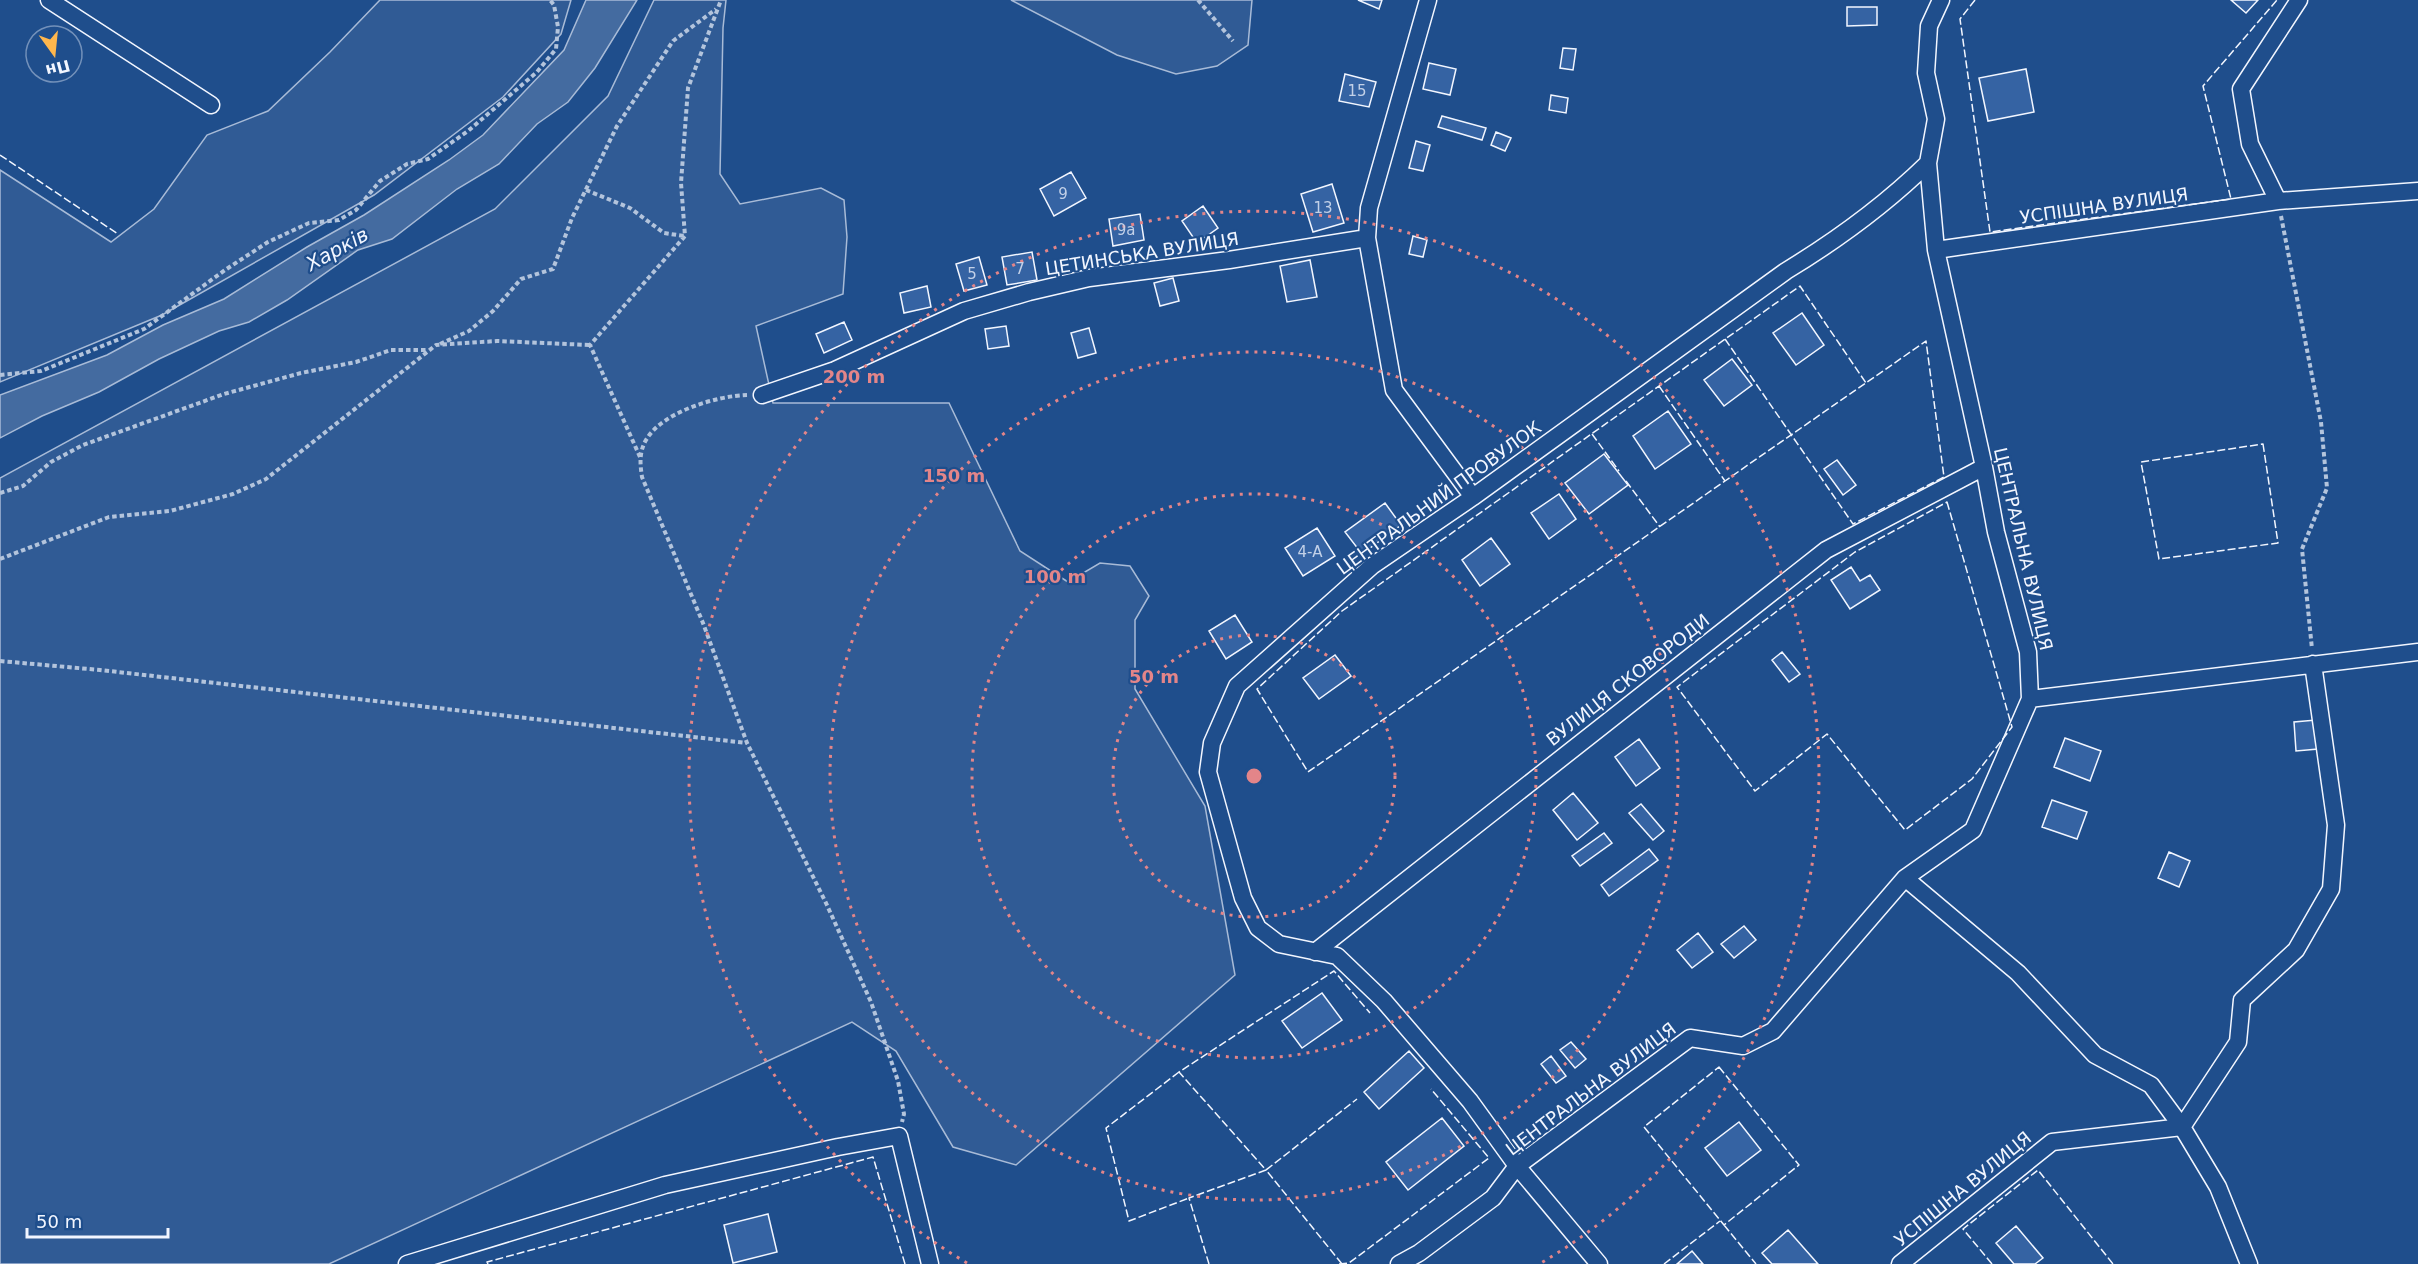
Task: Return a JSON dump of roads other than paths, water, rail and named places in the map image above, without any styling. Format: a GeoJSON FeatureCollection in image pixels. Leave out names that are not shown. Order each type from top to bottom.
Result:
{"type":"FeatureCollection","features":[{"type":"Feature","properties":{"kind":"street"},"geometry":{"type":"LineString","coordinates":[[48,0],[211,105]]}},
{"type":"Feature","properties":{"kind":"street"},"geometry":{"type":"LineString","coordinates":[[1428,0],[1369,208],[1367,238],[1394,390],[1473,497]]}},
{"type":"Feature","properties":{"kind":"street","name":"ЦЕНТРАЛЬНА ВУЛИЦЯ"},"geometry":{"type":"LineString","coordinates":[[1399,1264],[1419,1253],[1493,1198],[1516,1166],[1690,1038],[1743,1046],[1773,1031],[1905,878],[1973,830],[2030,699],[2028,652],[1996,532],[1936,250],[1928,163],[1936,119],[1926,73],[1929,26],[1941,0]]}},
{"type":"Feature","properties":{"kind":"street"},"geometry":{"type":"LineString","coordinates":[[2278,201],[2250,144],[2241,89],[2299,0]]}},
{"type":"Feature","properties":{"kind":"street","name":"ЦЕНТРАЛЬНИЙ ПРОВУЛОК"},"geometry":{"type":"LineString","coordinates":[[1599,1264],[1516,1166],[1470,1101],[1384,1001],[1337,956],[1279,944],[1258,928],[1242,898],[1208,772],[1212,743],[1237,686],[1372,566],[1473,497],[1786,271],[1828,245],[1903,188],[1928,163]]}},
{"type":"Feature","properties":{"kind":"street","name":"УСПІШНА ВУЛИЦЯ"},"geometry":{"type":"LineString","coordinates":[[1936,250],[2278,201],[2418,191]]}},
{"type":"Feature","properties":{"kind":"street","name":"ЦЕТИНСЬКА ВУЛИЦЯ"},"geometry":{"type":"LineString","coordinates":[[762,395],[835,370],[964,311],[1029,292],[1089,278],[1367,238]]}},
{"type":"Feature","properties":{"kind":"street","name":"ВУЛИЦЯ СКОВОРОДИ"},"geometry":{"type":"LineString","coordinates":[[1315,952],[1826,550],[1984,467]]}},
{"type":"Feature","properties":{"kind":"street"},"geometry":{"type":"LineString","coordinates":[[2030,699],[2418,652]]}},
{"type":"Feature","properties":{"kind":"street"},"geometry":{"type":"LineString","coordinates":[[2182,1127],[2238,1042],[2242,1000],[2296,950],[2331,889],[2336,825],[2313,664]]}},
{"type":"Feature","properties":{"kind":"street"},"geometry":{"type":"LineString","coordinates":[[1905,878],[2018,973],[2095,1055],[2151,1084],[2182,1127],[2218,1187],[2249,1264]]}},
{"type":"Feature","properties":{"kind":"street","name":"УСПІШНА ВУЛИЦЯ"},"geometry":{"type":"LineString","coordinates":[[1900,1264],[2052,1142],[2182,1127]]}},
{"type":"Feature","properties":{"kind":"street"},"geometry":{"type":"LineString","coordinates":[[407,1264],[665,1185],[899,1136],[930,1264]]}},
{"type":"Feature","properties":{"kind":"water","name":"Харків"},"geometry":{"type":"Polygon","coordinates":[[[586,0],[637,0],[595,68],[568,102],[537,124],[499,164],[457,189],[392,239],[358,250],[287,300],[249,322],[219,331],[159,359],[99,392],[42,416],[0,438],[0,395],[107,355],[163,325],[224,299],[307,247],[364,215],[483,135],[564,50],[586,0]]]}}]}
